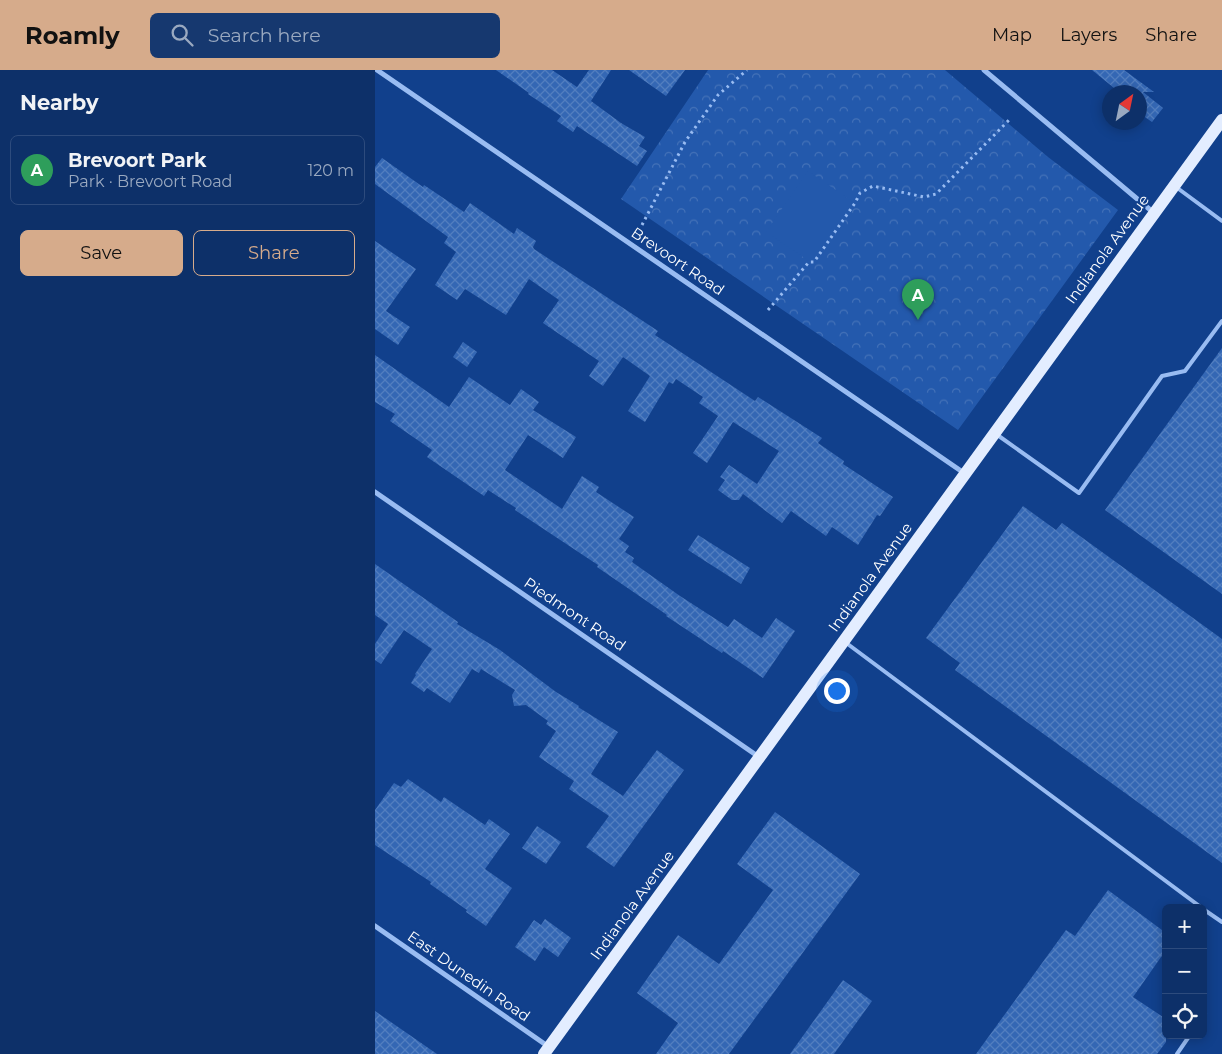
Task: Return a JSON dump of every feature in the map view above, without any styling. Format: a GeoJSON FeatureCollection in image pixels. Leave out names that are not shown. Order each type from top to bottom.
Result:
{"type":"FeatureCollection","features":[{"type":"Feature","properties":{"kind":"main road","name":"Indianola Avenue"},"geometry":{"type":"LineString","coordinates":[[547,1050],[1222,120]]}},
{"type":"Feature","properties":{"kind":"street","name":"Brevoort Road"},"geometry":{"type":"LineString","coordinates":[[377,70],[964,473]]}},
{"type":"Feature","properties":{"kind":"street"},"geometry":{"type":"LineString","coordinates":[[984,70],[1154,213]]}},
{"type":"Feature","properties":{"kind":"street","name":"Piedmont Road"},"geometry":{"type":"LineString","coordinates":[[375,492],[760,757]]}},
{"type":"Feature","properties":{"kind":"street","name":"East Dunedin Road"},"geometry":{"type":"LineString","coordinates":[[375,926],[547,1050]]}},
{"type":"Feature","properties":{"kind":"lane"},"geometry":{"type":"LineString","coordinates":[[1174,185],[1222,221]]}},
{"type":"Feature","properties":{"kind":"lane"},"geometry":{"type":"LineString","coordinates":[[994,432],[1079,493],[1162,376],[1185,371],[1222,321]]}},
{"type":"Feature","properties":{"kind":"lane"},"geometry":{"type":"LineString","coordinates":[[843,642],[1198,904]]}},
{"type":"Feature","properties":{"kind":"lane"},"geometry":{"type":"LineString","coordinates":[[1207,911],[1222,922]]}},
{"type":"Feature","properties":{"kind":"lane"},"geometry":{"type":"LineString","coordinates":[[1177,1054],[1187,1039]]}},
{"type":"Feature","properties":{"kind":"path"},"geometry":{"type":"LineString","coordinates":[[642,225],[685,142],[719,95],[747,70]]}},
{"type":"Feature","properties":{"kind":"path"},"geometry":{"type":"LineString","coordinates":[[768,310],[809,262],[814,262],[860,193],[873,186],[924,197],[935,194],[1011,118]]}},
{"type":"Feature","properties":{"kind":"green space"},"geometry":{"type":"Polygon","coordinates":[[[708,70],[945,70],[1048,157],[1118,210],[958,430],[621,199],[708,70]]]}},
{"type":"Feature","properties":{"kind":"green space"},"geometry":{"type":"Polygon","coordinates":[[[808,171],[856,204],[815,265],[766,232],[808,171]]]}},
{"type":"Feature","properties":{"kind":"building"},"geometry":{"type":"Polygon","coordinates":[[[496,70],[552,70],[577,87],[589,70],[611,70],[591,101],[621,123],[645,137],[639,146],[647,151],[637,166],[577,126],[573,132],[557,121],[561,116],[496,70]]]}},
{"type":"Feature","properties":{"kind":"building"},"geometry":{"type":"Polygon","coordinates":[[[629,70],[685,70],[666,96],[629,70]]]}},
{"type":"Feature","properties":{"kind":"building"},"geometry":{"type":"Polygon","coordinates":[[[1092,70],[1124,70],[1144,85],[1110,85],[1092,70]]]}},
{"type":"Feature","properties":{"kind":"building"},"geometry":{"type":"Polygon","coordinates":[[[1147,87],[1154,92],[1147,92],[1147,87]]]}},
{"type":"Feature","properties":{"kind":"building"},"geometry":{"type":"Polygon","coordinates":[[[1147,95],[1163,108],[1152,122],[1147,119],[1147,95]]]}},
{"type":"Feature","properties":{"kind":"building"},"geometry":{"type":"Polygon","coordinates":[[[382,158],[423,187],[424,185],[464,212],[470,203],[514,234],[517,228],[536,241],[534,249],[658,331],[655,335],[755,401],[758,397],[822,438],[818,443],[844,461],[843,464],[893,497],[880,516],[877,515],[858,545],[832,527],[826,536],[791,511],[782,523],[743,494],[739,500],[732,500],[718,490],[725,480],[720,477],[729,465],[757,484],[779,451],[733,422],[707,463],[693,453],[718,416],[699,403],[703,397],[676,379],[673,384],[669,382],[645,422],[628,411],[650,376],[623,357],[603,386],[589,376],[599,361],[543,323],[559,300],[529,279],[506,315],[465,289],[457,300],[435,285],[456,252],[444,243],[448,237],[375,184],[375,167],[382,158]]]}},
{"type":"Feature","properties":{"kind":"building"},"geometry":{"type":"Polygon","coordinates":[[[375,241],[416,269],[386,311],[410,327],[398,345],[375,329],[375,241]]]}},
{"type":"Feature","properties":{"kind":"building"},"geometry":{"type":"Polygon","coordinates":[[[463,342],[477,352],[467,367],[453,357],[463,342]]]}},
{"type":"Feature","properties":{"kind":"building"},"geometry":{"type":"Polygon","coordinates":[[[1222,348],[1222,594],[1105,510],[1222,348]]]}},
{"type":"Feature","properties":{"kind":"building"},"geometry":{"type":"Polygon","coordinates":[[[375,355],[449,407],[469,377],[510,405],[521,389],[539,402],[533,410],[576,437],[563,458],[528,435],[505,470],[562,509],[582,476],[599,487],[596,492],[634,517],[619,539],[629,546],[625,552],[634,558],[632,562],[728,627],[734,619],[762,638],[776,618],[795,631],[763,678],[666,616],[597,567],[598,565],[515,510],[516,508],[488,490],[484,496],[427,457],[432,450],[390,421],[395,414],[375,402],[375,355]]]}},
{"type":"Feature","properties":{"kind":"building"},"geometry":{"type":"Polygon","coordinates":[[[1023,506],[1056,530],[1062,523],[1222,639],[1222,863],[955,670],[960,663],[926,638],[1023,506]]]}},
{"type":"Feature","properties":{"kind":"building"},"geometry":{"type":"Polygon","coordinates":[[[698,535],[750,568],[741,584],[688,550],[698,535]]]}},
{"type":"Feature","properties":{"kind":"building"},"geometry":{"type":"Polygon","coordinates":[[[375,564],[458,622],[457,624],[500,650],[556,692],[618,732],[591,774],[623,796],[657,750],[684,770],[614,867],[586,847],[609,816],[569,789],[574,781],[539,757],[556,731],[546,724],[548,721],[526,705],[514,706],[512,695],[515,690],[481,669],[479,673],[472,669],[450,703],[427,688],[424,692],[411,683],[432,649],[404,630],[381,664],[375,660],[375,644],[388,624],[375,615],[375,564]]]}},
{"type":"Feature","properties":{"kind":"building"},"geometry":{"type":"Polygon","coordinates":[[[408,779],[441,802],[444,797],[485,825],[489,819],[510,834],[485,869],[512,888],[486,926],[430,884],[431,882],[375,845],[375,810],[394,783],[401,787],[408,779]]]}},
{"type":"Feature","properties":{"kind":"building"},"geometry":{"type":"Polygon","coordinates":[[[775,812],[860,874],[729,1054],[656,1054],[678,1023],[637,993],[678,935],[719,964],[773,890],[737,864],[775,812]]]}},
{"type":"Feature","properties":{"kind":"building"},"geometry":{"type":"Polygon","coordinates":[[[537,826],[561,842],[546,864],[522,848],[537,826]]]}},
{"type":"Feature","properties":{"kind":"building"},"geometry":{"type":"Polygon","coordinates":[[[1108,890],[1162,930],[1162,956],[1133,997],[1162,1016],[1162,1039],[1166,1039],[1166,1042],[1157,1054],[976,1054],[1066,930],[1075,936],[1108,890]]]}},
{"type":"Feature","properties":{"kind":"building"},"geometry":{"type":"Polygon","coordinates":[[[545,919],[571,938],[558,957],[544,947],[535,961],[515,947],[534,920],[541,925],[545,919]]]}},
{"type":"Feature","properties":{"kind":"building"},"geometry":{"type":"Polygon","coordinates":[[[843,980],[872,1001],[834,1054],[790,1054],[843,980]]]}},
{"type":"Feature","properties":{"kind":"building"},"geometry":{"type":"Polygon","coordinates":[[[375,1011],[437,1054],[375,1054],[375,1011]]]}},
{"type":"Feature","properties":{"kind":"place","name":"Brevoort Park"},"geometry":{"type":"Point","coordinates":[918,320]}}]}
